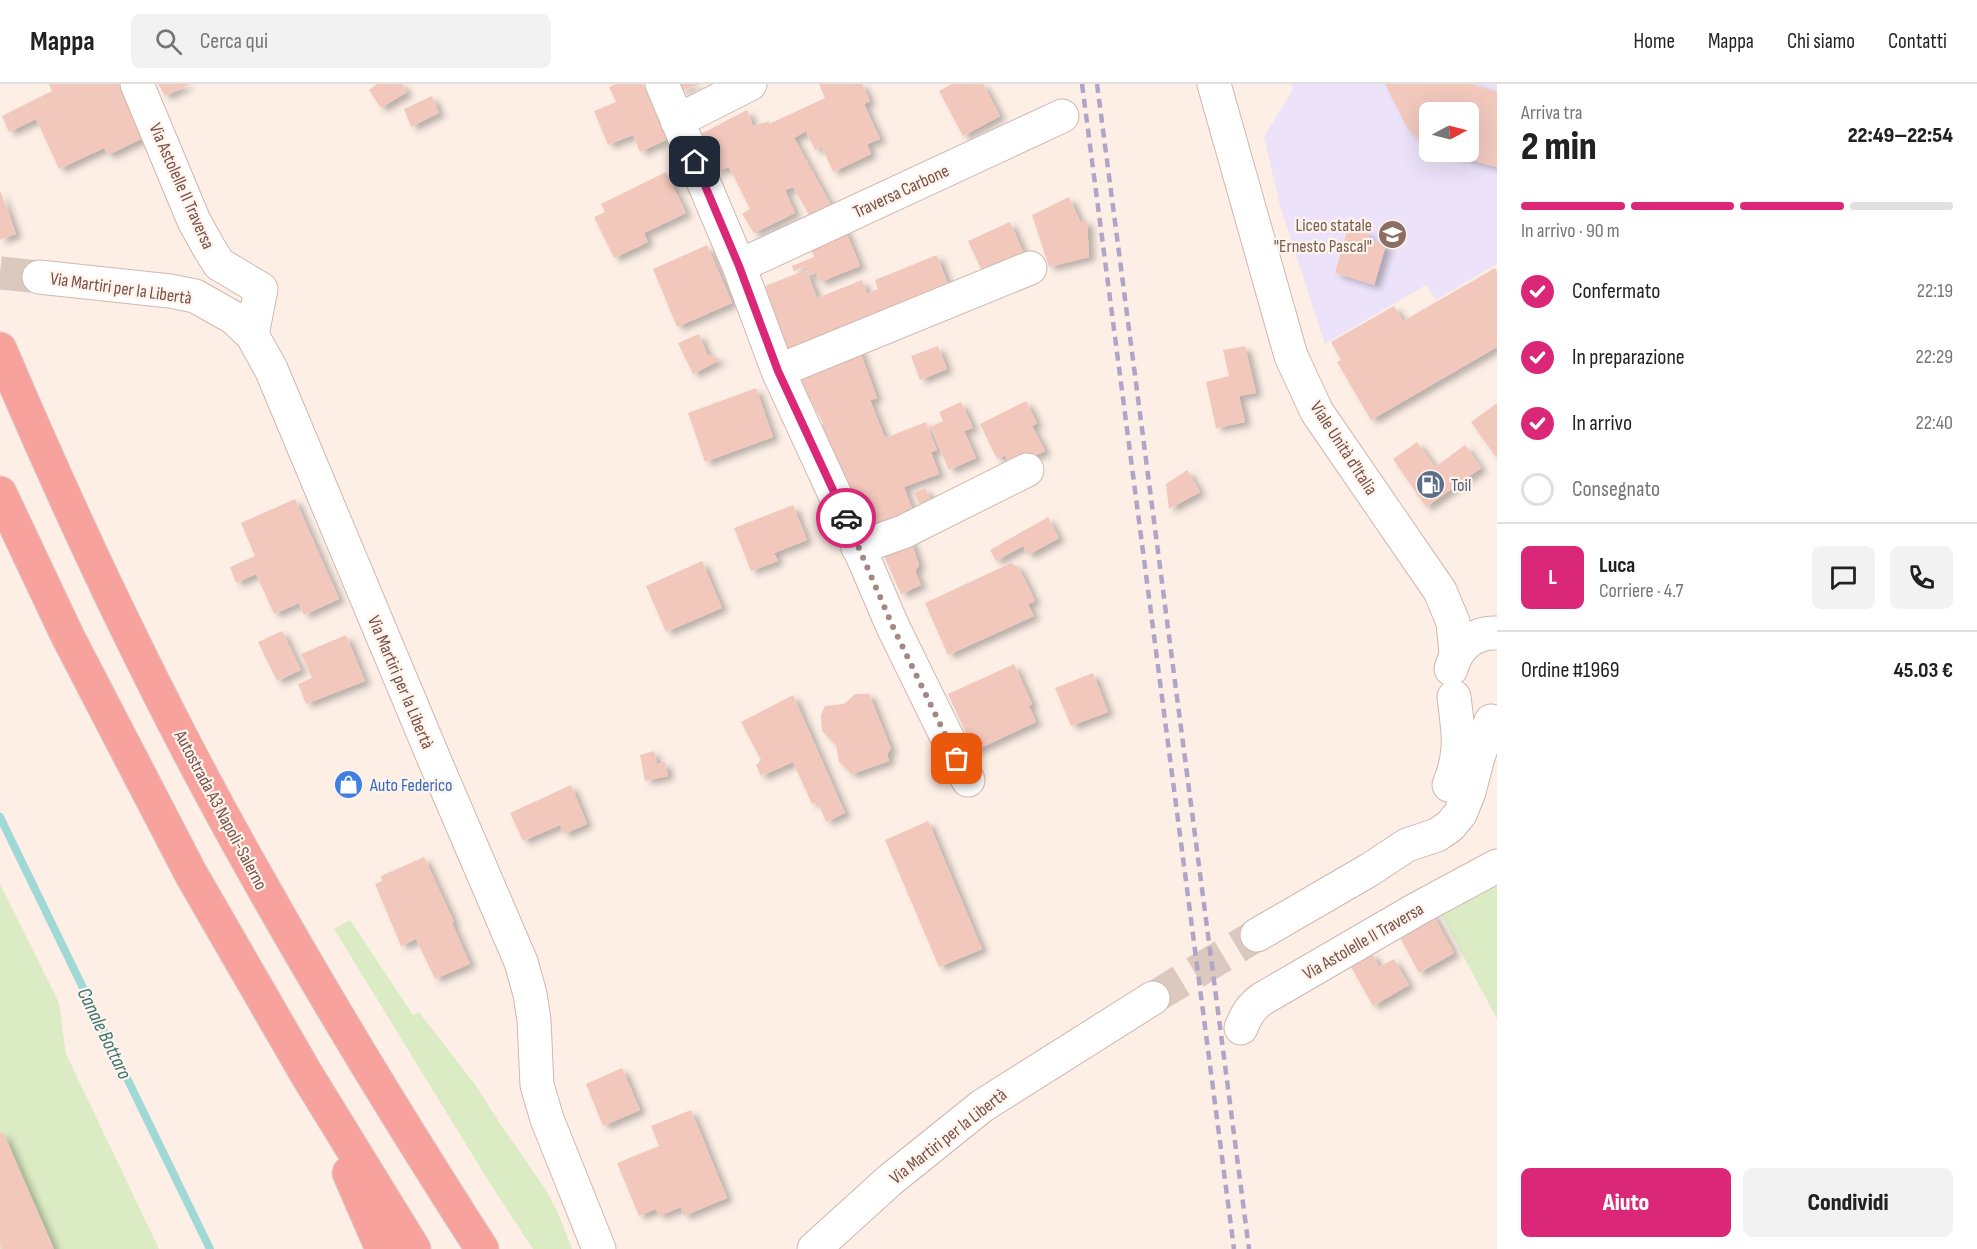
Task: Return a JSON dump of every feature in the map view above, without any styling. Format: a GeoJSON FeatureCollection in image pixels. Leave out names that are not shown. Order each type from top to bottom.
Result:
{"type":"FeatureCollection","features":[{"type":"Feature","properties":{"kind":"highway","name":"Autostrada A3 Napoli-Salerno"},"geometry":{"type":"LineString","coordinates":[[0,349],[111,595],[177,730],[260,883],[394,1112],[482,1249]]}},
{"type":"Feature","properties":{"kind":"highway"},"geometry":{"type":"LineString","coordinates":[[0,493],[68,637],[191,874],[307,1075],[414,1249]]}},
{"type":"Feature","properties":{"kind":"highway"},"geometry":{"type":"LineString","coordinates":[[307,1075],[382,1249]]}},
{"type":"Feature","properties":{"kind":"highway"},"geometry":{"type":"LineString","coordinates":[[394,1112],[507,1249]]}},
{"type":"Feature","properties":{"kind":"street","name":"Via Astolelle II Traversa"},"geometry":{"type":"LineString","coordinates":[[137,84],[194,221],[219,264],[261,290],[252,335]]}},
{"type":"Feature","properties":{"kind":"street"},"geometry":{"type":"LineString","coordinates":[[662,84],[739,266],[778,371],[893,627],[968,780]]}},
{"type":"Feature","properties":{"kind":"street"},"geometry":{"type":"LineString","coordinates":[[677,121],[750,84]]}},
{"type":"Feature","properties":{"kind":"street","name":"Viale Unità d'Italia"},"geometry":{"type":"LineString","coordinates":[[1214,84],[1291,356],[1317,412],[1440,591],[1453,622],[1456,654]]}},
{"type":"Feature","properties":{"kind":"street","name":"Traversa Carbone"},"geometry":{"type":"LineString","coordinates":[[739,266],[1062,116]]}},
{"type":"Feature","properties":{"kind":"street"},"geometry":{"type":"LineString","coordinates":[[778,371],[1030,268]]}},
{"type":"Feature","properties":{"kind":"street","name":"Via Martiri per la Libertà"},"geometry":{"type":"LineString","coordinates":[[39,277],[170,291],[195,296],[234,318],[252,335],[271,369],[418,724],[521,962],[534,1020],[537,1084],[547,1119],[599,1249]]}},
{"type":"Feature","properties":{"kind":"street"},"geometry":{"type":"LineString","coordinates":[[858,548],[903,532],[1027,470]]}},
{"type":"Feature","properties":{"kind":"street","name":"Viale Unità d'Italia"},"geometry":{"type":"LineString","coordinates":[[1440,591],[1460,609],[1487,628],[1497,632]]}},
{"type":"Feature","properties":{"kind":"street","name":"Viale Unità d'Italia"},"geometry":{"type":"LineString","coordinates":[[1454,697],[1450,682],[1451,668],[1456,654],[1476,636],[1497,632]]}},
{"type":"Feature","properties":{"kind":"street"},"geometry":{"type":"LineString","coordinates":[[1454,697],[1470,714],[1480,719],[1494,721],[1478,757],[1469,792],[1460,814]]}},
{"type":"Feature","properties":{"kind":"street"},"geometry":{"type":"LineString","coordinates":[[1407,845],[1434,812],[1447,791],[1456,767],[1459,740],[1454,697]]}},
{"type":"Feature","properties":{"kind":"street"},"geometry":{"type":"LineString","coordinates":[[1257,935],[1369,870],[1407,845],[1437,835],[1497,786]]}},
{"type":"Feature","properties":{"kind":"street","name":"Via Astolelle II Traversa"},"geometry":{"type":"LineString","coordinates":[[1241,1028],[1254,1004],[1417,909],[1497,866]]}},
{"type":"Feature","properties":{"kind":"street","name":"Via Martiri per la Libertà"},"geometry":{"type":"LineString","coordinates":[[813,1249],[890,1180],[982,1106],[1153,998]]}},
{"type":"Feature","properties":{"kind":"shaded area","name":"Liceo statale \"Ernesto Pascal\""},"geometry":{"type":"Polygon","coordinates":[[[1291,84],[1497,84],[1497,264],[1436,300],[1426,285],[1325,344],[1280,206],[1264,137],[1293,89],[1291,84]]]}},
{"type":"Feature","properties":{"kind":"green space"},"geometry":{"type":"Polygon","coordinates":[[[1497,875],[1497,1019],[1437,907],[1497,875]]]}},
{"type":"Feature","properties":{"kind":"green space"},"geometry":{"type":"Polygon","coordinates":[[[0,884],[59,1003],[66,1054],[159,1249],[0,1249],[0,884]]]}},
{"type":"Feature","properties":{"kind":"green space"},"geometry":{"type":"Polygon","coordinates":[[[350,920],[413,1015],[419,1012],[476,1086],[546,1190],[572,1249],[533,1249],[491,1185],[334,929],[350,920]]]}},
{"type":"Feature","properties":{"kind":"building"},"geometry":{"type":"Polygon","coordinates":[[[49,84],[120,84],[141,139],[108,155],[104,148],[59,169],[36,119],[9,132],[2,116],[52,91],[49,84]]]}},
{"type":"Feature","properties":{"kind":"building"},"geometry":{"type":"Polygon","coordinates":[[[158,84],[190,84],[165,96],[158,84]]]}},
{"type":"Feature","properties":{"kind":"building"},"geometry":{"type":"Polygon","coordinates":[[[377,84],[402,84],[407,92],[381,108],[369,90],[377,84]]]}},
{"type":"Feature","properties":{"kind":"building"},"geometry":{"type":"Polygon","coordinates":[[[616,84],[643,84],[666,140],[640,152],[633,135],[608,145],[594,111],[616,102],[609,87],[616,84]]]}},
{"type":"Feature","properties":{"kind":"building"},"geometry":{"type":"Polygon","coordinates":[[[679,84],[700,84],[681,91],[679,84]]]}},
{"type":"Feature","properties":{"kind":"building"},"geometry":{"type":"Polygon","coordinates":[[[819,84],[862,84],[870,101],[864,104],[880,139],[867,144],[871,154],[833,172],[822,147],[815,150],[806,131],[794,138],[832,207],[811,218],[793,187],[785,190],[795,213],[754,233],[742,214],[750,209],[729,167],[717,172],[701,134],[747,110],[753,126],[769,121],[769,124],[825,98],[819,84]]]}},
{"type":"Feature","properties":{"kind":"building"},"geometry":{"type":"Polygon","coordinates":[[[952,84],[983,84],[1000,116],[963,136],[939,91],[952,84]]]}},
{"type":"Feature","properties":{"kind":"building"},"geometry":{"type":"Polygon","coordinates":[[[1385,84],[1471,84],[1497,92],[1497,167],[1478,162],[1479,102],[1419,102],[1419,139],[1408,129],[1385,84]]]}},
{"type":"Feature","properties":{"kind":"building"},"geometry":{"type":"Polygon","coordinates":[[[432,96],[439,113],[411,127],[404,109],[432,96]]]}},
{"type":"Feature","properties":{"kind":"building"},"geometry":{"type":"Polygon","coordinates":[[[666,172],[686,213],[644,233],[648,242],[614,258],[594,217],[605,212],[601,204],[666,172]]]}},
{"type":"Feature","properties":{"kind":"building"},"geometry":{"type":"Polygon","coordinates":[[[0,190],[16,234],[0,240],[0,190]]]}},
{"type":"Feature","properties":{"kind":"building"},"geometry":{"type":"Polygon","coordinates":[[[1069,197],[1080,221],[1087,221],[1089,257],[1049,267],[1032,215],[1069,197]]]}},
{"type":"Feature","properties":{"kind":"building"},"geometry":{"type":"Polygon","coordinates":[[[1010,222],[1026,258],[985,277],[968,241],[1010,222]]]}},
{"type":"Feature","properties":{"kind":"building"},"geometry":{"type":"Polygon","coordinates":[[[844,227],[860,266],[820,282],[816,273],[809,275],[806,266],[794,271],[792,266],[814,257],[808,241],[844,227]]]}},
{"type":"Feature","properties":{"kind":"building"},"geometry":{"type":"Polygon","coordinates":[[[1348,228],[1369,234],[1368,239],[1386,245],[1374,285],[1335,273],[1348,228]]]}},
{"type":"Feature","properties":{"kind":"building"},"geometry":{"type":"Polygon","coordinates":[[[707,245],[732,303],[677,327],[653,269],[707,245]]]}},
{"type":"Feature","properties":{"kind":"building"},"geometry":{"type":"Polygon","coordinates":[[[937,255],[952,295],[783,359],[760,288],[806,270],[817,298],[862,280],[867,294],[878,289],[875,280],[937,255]]]}},
{"type":"Feature","properties":{"kind":"building"},"geometry":{"type":"Polygon","coordinates":[[[1495,268],[1497,272],[1497,347],[1371,420],[1337,362],[1341,360],[1331,342],[1394,306],[1403,321],[1495,268]]]}},
{"type":"Feature","properties":{"kind":"building"},"geometry":{"type":"Polygon","coordinates":[[[699,334],[707,354],[720,360],[693,374],[678,343],[699,334]]]}},
{"type":"Feature","properties":{"kind":"building"},"geometry":{"type":"Polygon","coordinates":[[[858,346],[877,398],[870,400],[885,438],[926,422],[937,450],[931,452],[939,474],[904,487],[913,511],[871,527],[819,428],[823,423],[797,377],[858,346]]]}},
{"type":"Feature","properties":{"kind":"building"},"geometry":{"type":"Polygon","coordinates":[[[938,346],[947,369],[920,380],[911,356],[938,346]]]}},
{"type":"Feature","properties":{"kind":"building"},"geometry":{"type":"Polygon","coordinates":[[[1245,346],[1256,393],[1239,396],[1245,422],[1216,428],[1206,382],[1229,376],[1223,350],[1245,346]]]}},
{"type":"Feature","properties":{"kind":"building"},"geometry":{"type":"Polygon","coordinates":[[[756,388],[773,437],[705,462],[688,413],[756,388]]]}},
{"type":"Feature","properties":{"kind":"building"},"geometry":{"type":"Polygon","coordinates":[[[1026,401],[1037,423],[1032,426],[1045,451],[1012,467],[1005,455],[997,459],[980,424],[1026,401]]]}},
{"type":"Feature","properties":{"kind":"building"},"geometry":{"type":"Polygon","coordinates":[[[961,402],[973,428],[964,431],[976,458],[949,470],[930,427],[943,421],[939,412],[961,402]]]}},
{"type":"Feature","properties":{"kind":"building"},"geometry":{"type":"Polygon","coordinates":[[[1497,403],[1497,454],[1495,456],[1471,422],[1497,403]]]}},
{"type":"Feature","properties":{"kind":"building"},"geometry":{"type":"Polygon","coordinates":[[[1417,442],[1435,467],[1465,445],[1481,468],[1426,507],[1393,459],[1417,442]]]}},
{"type":"Feature","properties":{"kind":"building"},"geometry":{"type":"Polygon","coordinates":[[[1187,470],[1200,492],[1169,509],[1166,484],[1187,470]]]}},
{"type":"Feature","properties":{"kind":"building"},"geometry":{"type":"Polygon","coordinates":[[[925,488],[934,506],[924,512],[914,493],[925,488]]]}},
{"type":"Feature","properties":{"kind":"building"},"geometry":{"type":"Polygon","coordinates":[[[295,499],[339,599],[304,615],[299,603],[274,614],[256,574],[236,583],[230,567],[255,556],[241,523],[295,499]]]}},
{"type":"Feature","properties":{"kind":"building"},"geometry":{"type":"Polygon","coordinates":[[[793,505],[807,540],[774,553],[778,561],[751,571],[734,528],[793,505]]]}},
{"type":"Feature","properties":{"kind":"building"},"geometry":{"type":"Polygon","coordinates":[[[1048,517],[1059,538],[1028,555],[1023,546],[996,561],[990,550],[1048,517]]]}},
{"type":"Feature","properties":{"kind":"building"},"geometry":{"type":"Polygon","coordinates":[[[910,538],[919,565],[915,571],[921,585],[901,594],[881,550],[910,538]]]}},
{"type":"Feature","properties":{"kind":"building"},"geometry":{"type":"Polygon","coordinates":[[[702,561],[722,608],[666,632],[646,586],[702,561]]]}},
{"type":"Feature","properties":{"kind":"building"},"geometry":{"type":"Polygon","coordinates":[[[1011,563],[1019,568],[1035,601],[1028,604],[1034,616],[948,655],[925,603],[1011,563]]]}},
{"type":"Feature","properties":{"kind":"building"},"geometry":{"type":"Polygon","coordinates":[[[282,631],[301,670],[277,681],[258,642],[282,631]]]}},
{"type":"Feature","properties":{"kind":"building"},"geometry":{"type":"Polygon","coordinates":[[[346,635],[365,681],[306,704],[298,684],[312,678],[301,654],[346,635]]]}},
{"type":"Feature","properties":{"kind":"building"},"geometry":{"type":"Polygon","coordinates":[[[1014,664],[1032,704],[1029,706],[1036,722],[974,751],[948,694],[1014,664]]]}},
{"type":"Feature","properties":{"kind":"building"},"geometry":{"type":"Polygon","coordinates":[[[1093,673],[1108,712],[1071,726],[1055,688],[1093,673]]]}},
{"type":"Feature","properties":{"kind":"building"},"geometry":{"type":"Polygon","coordinates":[[[855,694],[869,694],[891,749],[887,754],[889,761],[852,774],[839,762],[836,745],[822,731],[821,715],[825,706],[844,704],[855,694]]]}},
{"type":"Feature","properties":{"kind":"building"},"geometry":{"type":"Polygon","coordinates":[[[793,695],[845,813],[826,822],[818,802],[812,804],[793,762],[761,776],[756,765],[761,760],[741,722],[793,695]]]}},
{"type":"Feature","properties":{"kind":"building"},"geometry":{"type":"Polygon","coordinates":[[[654,751],[657,764],[665,762],[668,776],[645,781],[640,755],[654,751]]]}},
{"type":"Feature","properties":{"kind":"building"},"geometry":{"type":"Polygon","coordinates":[[[571,785],[587,824],[564,834],[560,825],[523,841],[510,813],[571,785]]]}},
{"type":"Feature","properties":{"kind":"building"},"geometry":{"type":"Polygon","coordinates":[[[928,821],[982,949],[939,967],[885,840],[928,821]]]}},
{"type":"Feature","properties":{"kind":"building"},"geometry":{"type":"Polygon","coordinates":[[[424,857],[454,922],[452,923],[470,964],[435,979],[416,939],[401,946],[375,884],[382,881],[381,876],[424,857]]]}},
{"type":"Feature","properties":{"kind":"building"},"geometry":{"type":"Polygon","coordinates":[[[1431,911],[1454,953],[1419,973],[1399,936],[1431,911]]]}},
{"type":"Feature","properties":{"kind":"building"},"geometry":{"type":"Polygon","coordinates":[[[1372,953],[1379,967],[1394,959],[1409,985],[1373,1006],[1350,965],[1372,953]]]}},
{"type":"Feature","properties":{"kind":"building"},"geometry":{"type":"Polygon","coordinates":[[[622,1068],[640,1110],[603,1126],[586,1084],[622,1068]]]}},
{"type":"Feature","properties":{"kind":"building"},"geometry":{"type":"Polygon","coordinates":[[[691,1110],[727,1198],[684,1216],[681,1207],[659,1216],[656,1209],[639,1216],[617,1163],[659,1146],[651,1126],[691,1110]]]}},
{"type":"Feature","properties":{"kind":"building"},"geometry":{"type":"Polygon","coordinates":[[[3,1132],[54,1249],[2,1249],[0,1245],[0,1133],[3,1132]]]}},
{"type":"Feature","properties":{"kind":"waterway","name":"Canale Bottaro"},"geometry":{"type":"LineString","coordinates":[[0,817],[210,1249]]}},
{"type":"Feature","properties":{"kind":"tunnel"},"geometry":{"type":"LineString","coordinates":[[0,273],[39,277]]}},
{"type":"Feature","properties":{"kind":"tunnel"},"geometry":{"type":"LineString","coordinates":[[1153,998],[1257,935]]}},
{"type":"Feature","properties":{"kind":"railway"},"geometry":{"type":"LineString","coordinates":[[1082,84],[1234,1249]]}},
{"type":"Feature","properties":{"kind":"railway"},"geometry":{"type":"LineString","coordinates":[[1097,84],[1249,1249]]}},
{"type":"Feature","properties":{"kind":"way so far"},"geometry":{"type":"LineString","coordinates":[[846,518],[893,627],[957,759]]}},
{"type":"Feature","properties":{"kind":"place","name":"Liceo statale \"Ernesto Pascal\""},"geometry":{"type":"Point","coordinates":[1393,235]}},
{"type":"Feature","properties":{"kind":"place","name":"Toil"},"geometry":{"type":"Point","coordinates":[1430,485]}},
{"type":"Feature","properties":{"kind":"place","name":"Auto Federico"},"geometry":{"type":"Point","coordinates":[349,785]}},
{"type":"Feature","properties":{"kind":"route"},"geometry":{"type":"LineString","coordinates":[[695,162],[739,266],[778,371],[846,518]]}}]}
